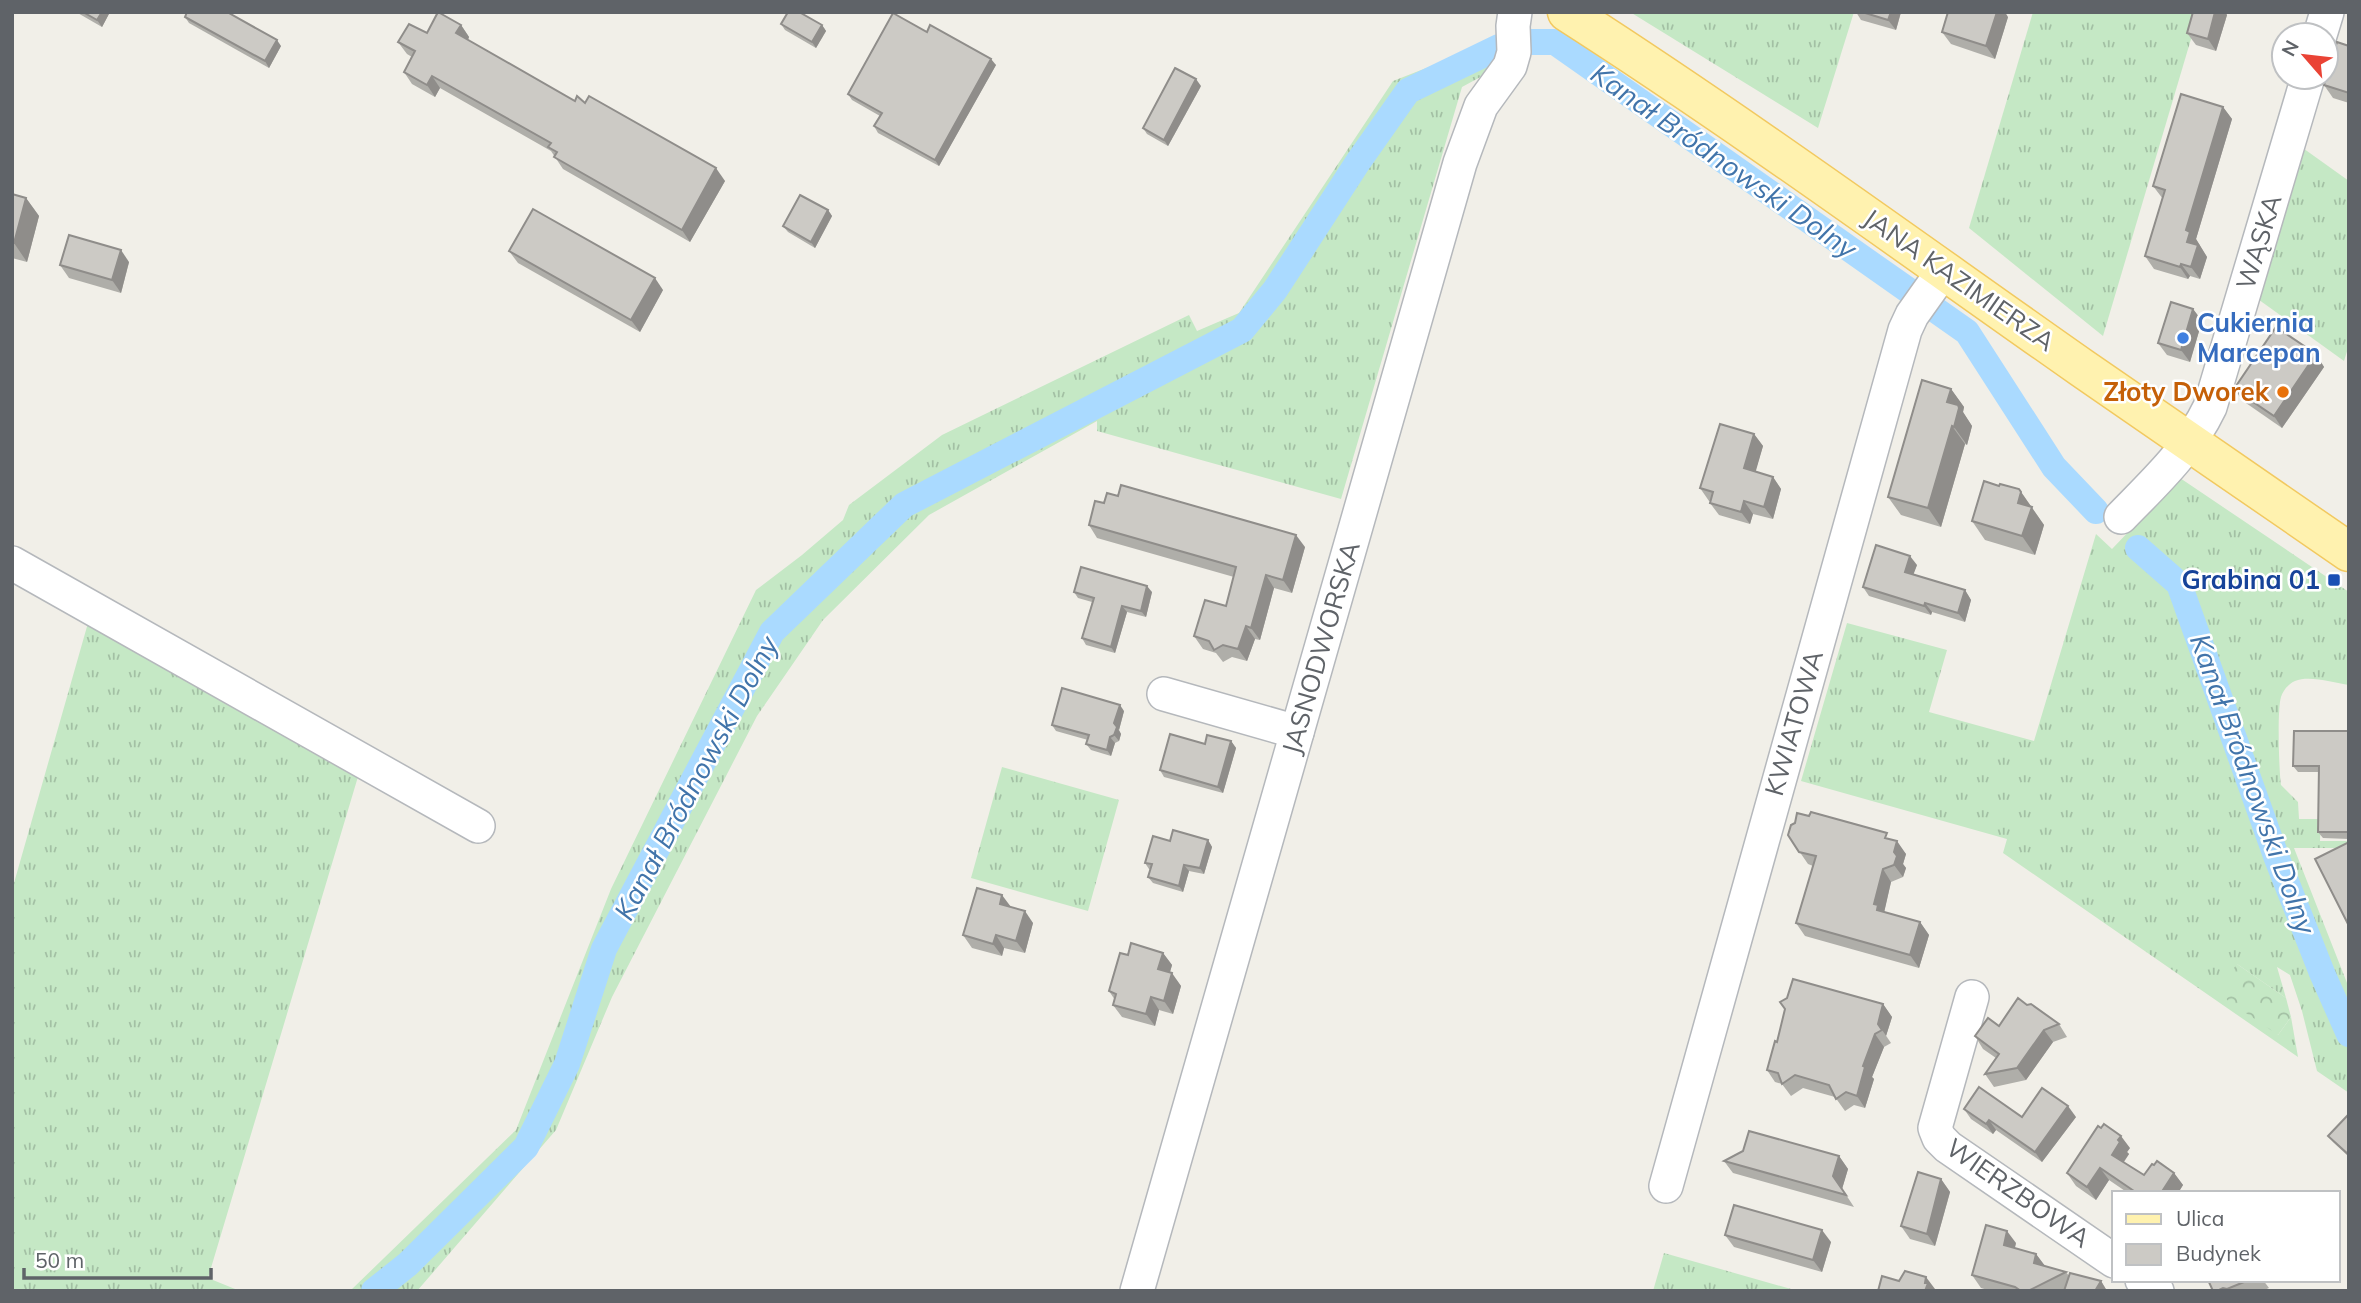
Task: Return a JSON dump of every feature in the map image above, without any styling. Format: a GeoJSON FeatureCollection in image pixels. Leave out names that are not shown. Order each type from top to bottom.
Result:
{"type":"FeatureCollection","features":[{"type":"Feature","properties":{"kind":"main road","name":"JANA KAZIMIERZA"},"geometry":{"type":"LineString","coordinates":[[1567,12],[1682,86],[2349,552]]}},
{"type":"Feature","properties":{"kind":"street","name":"JASNODWORSKA"},"geometry":{"type":"LineString","coordinates":[[1137,1291],[1460,163],[1481,106],[1510,66],[1514,52],[1515,12]]}},
{"type":"Feature","properties":{"kind":"street","name":"WĄSKA"},"geometry":{"type":"LineString","coordinates":[[2190,443],[2210,407],[2304,91]]}},
{"type":"Feature","properties":{"kind":"street","name":"KWIATOWA"},"geometry":{"type":"LineString","coordinates":[[1667,1186],[1905,330],[1912,315],[1944,270]]}},
{"type":"Feature","properties":{"kind":"street"},"geometry":{"type":"LineString","coordinates":[[2121,517],[2190,443]]}},
{"type":"Feature","properties":{"kind":"street"},"geometry":{"type":"LineString","coordinates":[[12,564],[478,826]]}},
{"type":"Feature","properties":{"kind":"street"},"geometry":{"type":"LineString","coordinates":[[1164,694],[1297,732]]}},
{"type":"Feature","properties":{"kind":"street","name":"WIERZBOWA"},"geometry":{"type":"LineString","coordinates":[[1972,997],[1935,1128],[1939,1138],[1948,1147],[2112,1260]]}},
{"type":"Feature","properties":{"kind":"green space"},"geometry":{"type":"Polygon","coordinates":[[[1630,12],[1854,12],[1818,128],[1630,12]]]}},
{"type":"Feature","properties":{"kind":"green space"},"geometry":{"type":"Polygon","coordinates":[[[2033,12],[2199,12],[2103,336],[1969,228],[2033,12]]]}},
{"type":"Feature","properties":{"kind":"green space"},"geometry":{"type":"Polygon","coordinates":[[[1503,38],[1497,68],[1462,87],[1341,499],[1097,431],[1097,421],[929,515],[823,620],[757,716],[612,997],[556,1130],[417,1291],[350,1291],[516,1130],[611,889],[756,590],[843,520],[849,505],[942,435],[1189,315],[1197,331],[1239,313],[1393,81],[1503,38]]]}},
{"type":"Feature","properties":{"kind":"green space"},"geometry":{"type":"Polygon","coordinates":[[[2300,146],[2349,181],[2349,345],[2344,361],[2255,297],[2300,146]]]}},
{"type":"Feature","properties":{"kind":"green space"},"geometry":{"type":"Polygon","coordinates":[[[2180,478],[2349,592],[2349,685],[2314,679],[2292,682],[2281,697],[2279,754],[2281,785],[2298,802],[2299,819],[2321,819],[2320,841],[2349,841],[2349,848],[2294,848],[2349,988],[2349,1093],[2317,1071],[2290,975],[2277,967],[2286,998],[2237,964],[2278,1035],[2291,1017],[2298,1057],[2003,853],[2007,839],[1801,781],[1847,623],[1947,650],[1929,712],[2034,741],[2096,534],[2112,549],[2180,478]]]}},
{"type":"Feature","properties":{"kind":"green space"},"geometry":{"type":"Polygon","coordinates":[[[90,616],[360,770],[208,1278],[240,1291],[12,1291],[12,890],[90,616]]]}},
{"type":"Feature","properties":{"kind":"green space"},"geometry":{"type":"Polygon","coordinates":[[[1002,767],[1119,800],[1088,911],[971,878],[1002,767]]]}},
{"type":"Feature","properties":{"kind":"green space"},"geometry":{"type":"Polygon","coordinates":[[[2237,964],[2286,998],[2291,1017],[2278,1035],[2227,1000],[2227,981],[2237,964]]]}},
{"type":"Feature","properties":{"kind":"green space"},"geometry":{"type":"Polygon","coordinates":[[[1664,1253],[1798,1291],[1653,1291],[1664,1253]]]}},
{"type":"Feature","properties":{"kind":"building"},"geometry":{"type":"Polygon","coordinates":[[[83,12],[102,12],[97,20],[83,12]]]}},
{"type":"Feature","properties":{"kind":"building"},"geometry":{"type":"Polygon","coordinates":[[[187,12],[227,12],[277,40],[265,61],[185,17],[187,12]]]}},
{"type":"Feature","properties":{"kind":"building"},"geometry":{"type":"Polygon","coordinates":[[[438,12],[461,25],[456,33],[575,101],[577,96],[585,103],[589,96],[716,168],[682,230],[554,157],[557,152],[548,147],[551,143],[432,76],[427,85],[404,72],[415,51],[398,42],[409,24],[427,33],[438,12]]]}},
{"type":"Feature","properties":{"kind":"building"},"geometry":{"type":"Polygon","coordinates":[[[788,12],[799,12],[822,25],[812,42],[781,24],[788,12]]]}},
{"type":"Feature","properties":{"kind":"building"},"geometry":{"type":"Polygon","coordinates":[[[1862,12],[1891,12],[1888,20],[1862,12]]]}},
{"type":"Feature","properties":{"kind":"building"},"geometry":{"type":"Polygon","coordinates":[[[1948,12],[1997,12],[1986,46],[1942,32],[1948,12]]]}},
{"type":"Feature","properties":{"kind":"building"},"geometry":{"type":"Polygon","coordinates":[[[2193,12],[2215,12],[2208,39],[2187,33],[2193,12]]]}},
{"type":"Feature","properties":{"kind":"building"},"geometry":{"type":"Polygon","coordinates":[[[893,13],[927,32],[930,25],[991,59],[935,160],[874,126],[882,113],[848,94],[893,13]]]}},
{"type":"Feature","properties":{"kind":"building"},"geometry":{"type":"Polygon","coordinates":[[[2340,43],[2349,46],[2349,93],[2340,90],[2340,43]]]}},
{"type":"Feature","properties":{"kind":"building"},"geometry":{"type":"Polygon","coordinates":[[[1175,68],[1196,79],[1164,140],[1143,128],[1175,68]]]}},
{"type":"Feature","properties":{"kind":"building"},"geometry":{"type":"Polygon","coordinates":[[[2181,94],[2223,107],[2186,230],[2190,232],[2187,242],[2198,245],[2191,267],[2181,264],[2180,267],[2145,256],[2165,190],[2153,186],[2181,94]]]}},
{"type":"Feature","properties":{"kind":"building"},"geometry":{"type":"Polygon","coordinates":[[[12,194],[26,198],[14,243],[12,243],[12,194]]]}},
{"type":"Feature","properties":{"kind":"building"},"geometry":{"type":"Polygon","coordinates":[[[800,195],[828,210],[811,242],[783,226],[800,195]]]}},
{"type":"Feature","properties":{"kind":"building"},"geometry":{"type":"Polygon","coordinates":[[[533,209],[655,278],[631,320],[509,251],[533,209]]]}},
{"type":"Feature","properties":{"kind":"building"},"geometry":{"type":"Polygon","coordinates":[[[69,235],[121,250],[112,280],[60,265],[69,235]]]}},
{"type":"Feature","properties":{"kind":"building"},"geometry":{"type":"Polygon","coordinates":[[[2171,302],[2193,309],[2181,350],[2158,343],[2171,302]]]}},
{"type":"Feature","properties":{"kind":"building"},"geometry":{"type":"Polygon","coordinates":[[[2276,327],[2316,354],[2274,416],[2234,389],[2276,327]]]}},
{"type":"Feature","properties":{"kind":"building"},"geometry":{"type":"Polygon","coordinates":[[[1922,380],[1951,389],[1947,402],[1958,405],[1959,408],[1928,508],[1888,497],[1922,380]]]}},
{"type":"Feature","properties":{"kind":"building"},"geometry":{"type":"Polygon","coordinates":[[[1720,424],[1754,434],[1744,468],[1773,477],[1764,507],[1744,501],[1741,512],[1710,503],[1713,492],[1700,488],[1720,424]]]}},
{"type":"Feature","properties":{"kind":"building"},"geometry":{"type":"Polygon","coordinates":[[[1984,481],[2019,489],[2021,492],[2018,503],[2032,507],[2022,536],[1972,521],[1984,481]]]}},
{"type":"Feature","properties":{"kind":"building"},"geometry":{"type":"Polygon","coordinates":[[[1121,485],[1296,535],[1283,580],[1266,575],[1251,628],[1246,626],[1238,649],[1223,645],[1214,650],[1209,641],[1194,636],[1205,600],[1226,606],[1236,567],[1089,525],[1095,501],[1104,503],[1107,493],[1118,496],[1121,485]]]}},
{"type":"Feature","properties":{"kind":"building"},"geometry":{"type":"Polygon","coordinates":[[[1876,545],[1910,556],[1905,572],[1965,590],[1958,613],[1925,603],[1924,606],[1863,587],[1876,545]]]}},
{"type":"Feature","properties":{"kind":"building"},"geometry":{"type":"Polygon","coordinates":[[[1081,567],[1147,586],[1141,611],[1122,606],[1111,647],[1082,638],[1094,598],[1074,592],[1081,567]]]}},
{"type":"Feature","properties":{"kind":"building"},"geometry":{"type":"Polygon","coordinates":[[[1062,688],[1120,705],[1114,723],[1117,727],[1114,735],[1110,737],[1107,750],[1086,744],[1089,735],[1052,725],[1062,688]]]}},
{"type":"Feature","properties":{"kind":"building"},"geometry":{"type":"Polygon","coordinates":[[[2294,731],[2349,731],[2349,832],[2318,832],[2319,766],[2293,766],[2294,731]]]}},
{"type":"Feature","properties":{"kind":"building"},"geometry":{"type":"Polygon","coordinates":[[[1170,734],[1205,744],[1207,735],[1231,741],[1218,787],[1160,770],[1170,734]]]}},
{"type":"Feature","properties":{"kind":"building"},"geometry":{"type":"Polygon","coordinates":[[[1811,812],[1887,833],[1885,838],[1897,841],[1894,865],[1883,869],[1874,904],[1878,905],[1877,910],[1920,922],[1910,955],[1796,923],[1816,856],[1799,852],[1788,835],[1797,813],[1809,816],[1811,812]]]}},
{"type":"Feature","properties":{"kind":"building"},"geometry":{"type":"Polygon","coordinates":[[[1173,830],[1208,840],[1200,868],[1184,865],[1179,886],[1148,877],[1152,864],[1145,863],[1153,836],[1170,841],[1173,830]]]}},
{"type":"Feature","properties":{"kind":"building"},"geometry":{"type":"Polygon","coordinates":[[[2349,842],[2349,926],[2315,859],[2349,842]]]}},
{"type":"Feature","properties":{"kind":"building"},"geometry":{"type":"Polygon","coordinates":[[[977,888],[1002,895],[1000,904],[1025,911],[1016,941],[996,935],[993,944],[963,935],[977,888]]]}},
{"type":"Feature","properties":{"kind":"building"},"geometry":{"type":"Polygon","coordinates":[[[1131,943],[1163,953],[1158,969],[1172,973],[1164,1001],[1151,997],[1146,1014],[1113,1005],[1116,994],[1109,991],[1120,953],[1128,955],[1131,943]]]}},
{"type":"Feature","properties":{"kind":"building"},"geometry":{"type":"Polygon","coordinates":[[[1793,979],[1883,1004],[1878,1024],[1882,1030],[1875,1034],[1863,1066],[1865,1067],[1857,1096],[1846,1092],[1836,1099],[1829,1085],[1795,1075],[1782,1084],[1778,1073],[1767,1070],[1785,1009],[1780,1002],[1787,998],[1793,979]]]}},
{"type":"Feature","properties":{"kind":"building"},"geometry":{"type":"Polygon","coordinates":[[[2018,998],[2059,1024],[2044,1030],[2017,1068],[1985,1074],[1999,1054],[1975,1036],[1988,1018],[1999,1026],[2018,998]]]}},
{"type":"Feature","properties":{"kind":"building"},"geometry":{"type":"Polygon","coordinates":[[[1979,1087],[2022,1117],[2042,1088],[2068,1106],[2035,1152],[1989,1120],[1986,1124],[1964,1109],[1979,1087]]]}},
{"type":"Feature","properties":{"kind":"building"},"geometry":{"type":"Polygon","coordinates":[[[2347,1116],[2349,1118],[2349,1155],[2328,1136],[2347,1116]]]}},
{"type":"Feature","properties":{"kind":"building"},"geometry":{"type":"Polygon","coordinates":[[[2104,1124],[2121,1136],[2112,1155],[2144,1175],[2157,1161],[2174,1173],[2162,1191],[2134,1191],[2100,1168],[2087,1187],[2067,1173],[2098,1126],[2101,1128],[2104,1124]]]}},
{"type":"Feature","properties":{"kind":"building"},"geometry":{"type":"Polygon","coordinates":[[[1749,1131],[1839,1156],[1833,1176],[1846,1195],[1724,1161],[1743,1151],[1749,1131]]]}},
{"type":"Feature","properties":{"kind":"building"},"geometry":{"type":"Polygon","coordinates":[[[1918,1172],[1941,1179],[1927,1234],[1901,1226],[1918,1172]]]}},
{"type":"Feature","properties":{"kind":"building"},"geometry":{"type":"Polygon","coordinates":[[[1734,1205],[1822,1230],[1813,1260],[1725,1235],[1734,1205]]]}},
{"type":"Feature","properties":{"kind":"building"},"geometry":{"type":"Polygon","coordinates":[[[1986,1225],[2007,1231],[2004,1245],[2036,1254],[2034,1263],[2066,1272],[2028,1291],[1972,1275],[1986,1225]]]}},
{"type":"Feature","properties":{"kind":"building"},"geometry":{"type":"Polygon","coordinates":[[[1905,1271],[1926,1277],[1925,1283],[1928,1283],[1925,1291],[1878,1291],[1882,1276],[1899,1281],[1905,1271]]]}},
{"type":"Feature","properties":{"kind":"building"},"geometry":{"type":"Polygon","coordinates":[[[2070,1273],[2101,1281],[2095,1291],[2064,1291],[2070,1273]]]}},
{"type":"Feature","properties":{"kind":"building"},"geometry":{"type":"Polygon","coordinates":[[[2209,1282],[2244,1282],[2227,1289],[2213,1291],[2209,1282]]]}},
{"type":"Feature","properties":{"kind":"waterway","name":"Kanał Bródnowski Dolny"},"geometry":{"type":"LineString","coordinates":[[1530,42],[1555,42],[1915,295]]}},
{"type":"Feature","properties":{"kind":"waterway","name":"Kanał Bródnowski Dolny"},"geometry":{"type":"LineString","coordinates":[[374,1291],[408,1264],[526,1147],[567,1064],[604,949],[772,632],[904,505],[1242,330],[1275,290],[1358,162],[1408,91],[1499,47]]}},
{"type":"Feature","properties":{"kind":"waterway","name":"Kanał Bródnowski Dolny"},"geometry":{"type":"LineString","coordinates":[[1930,306],[1967,332],[2054,467],[2096,511]]}},
{"type":"Feature","properties":{"kind":"waterway","name":"Kanał Bródnowski Dolny"},"geometry":{"type":"LineString","coordinates":[[2138,548],[2179,584],[2276,856],[2349,1034]]}},
{"type":"Feature","properties":{"kind":"place","name":"Cukiernia Marcepan"},"geometry":{"type":"Point","coordinates":[2183,338]}},
{"type":"Feature","properties":{"kind":"place","name":"Złoty Dworek"},"geometry":{"type":"Point","coordinates":[2283,392]}},
{"type":"Feature","properties":{"kind":"place","name":"Grabina 01"},"geometry":{"type":"Point","coordinates":[2334,580]}}]}
